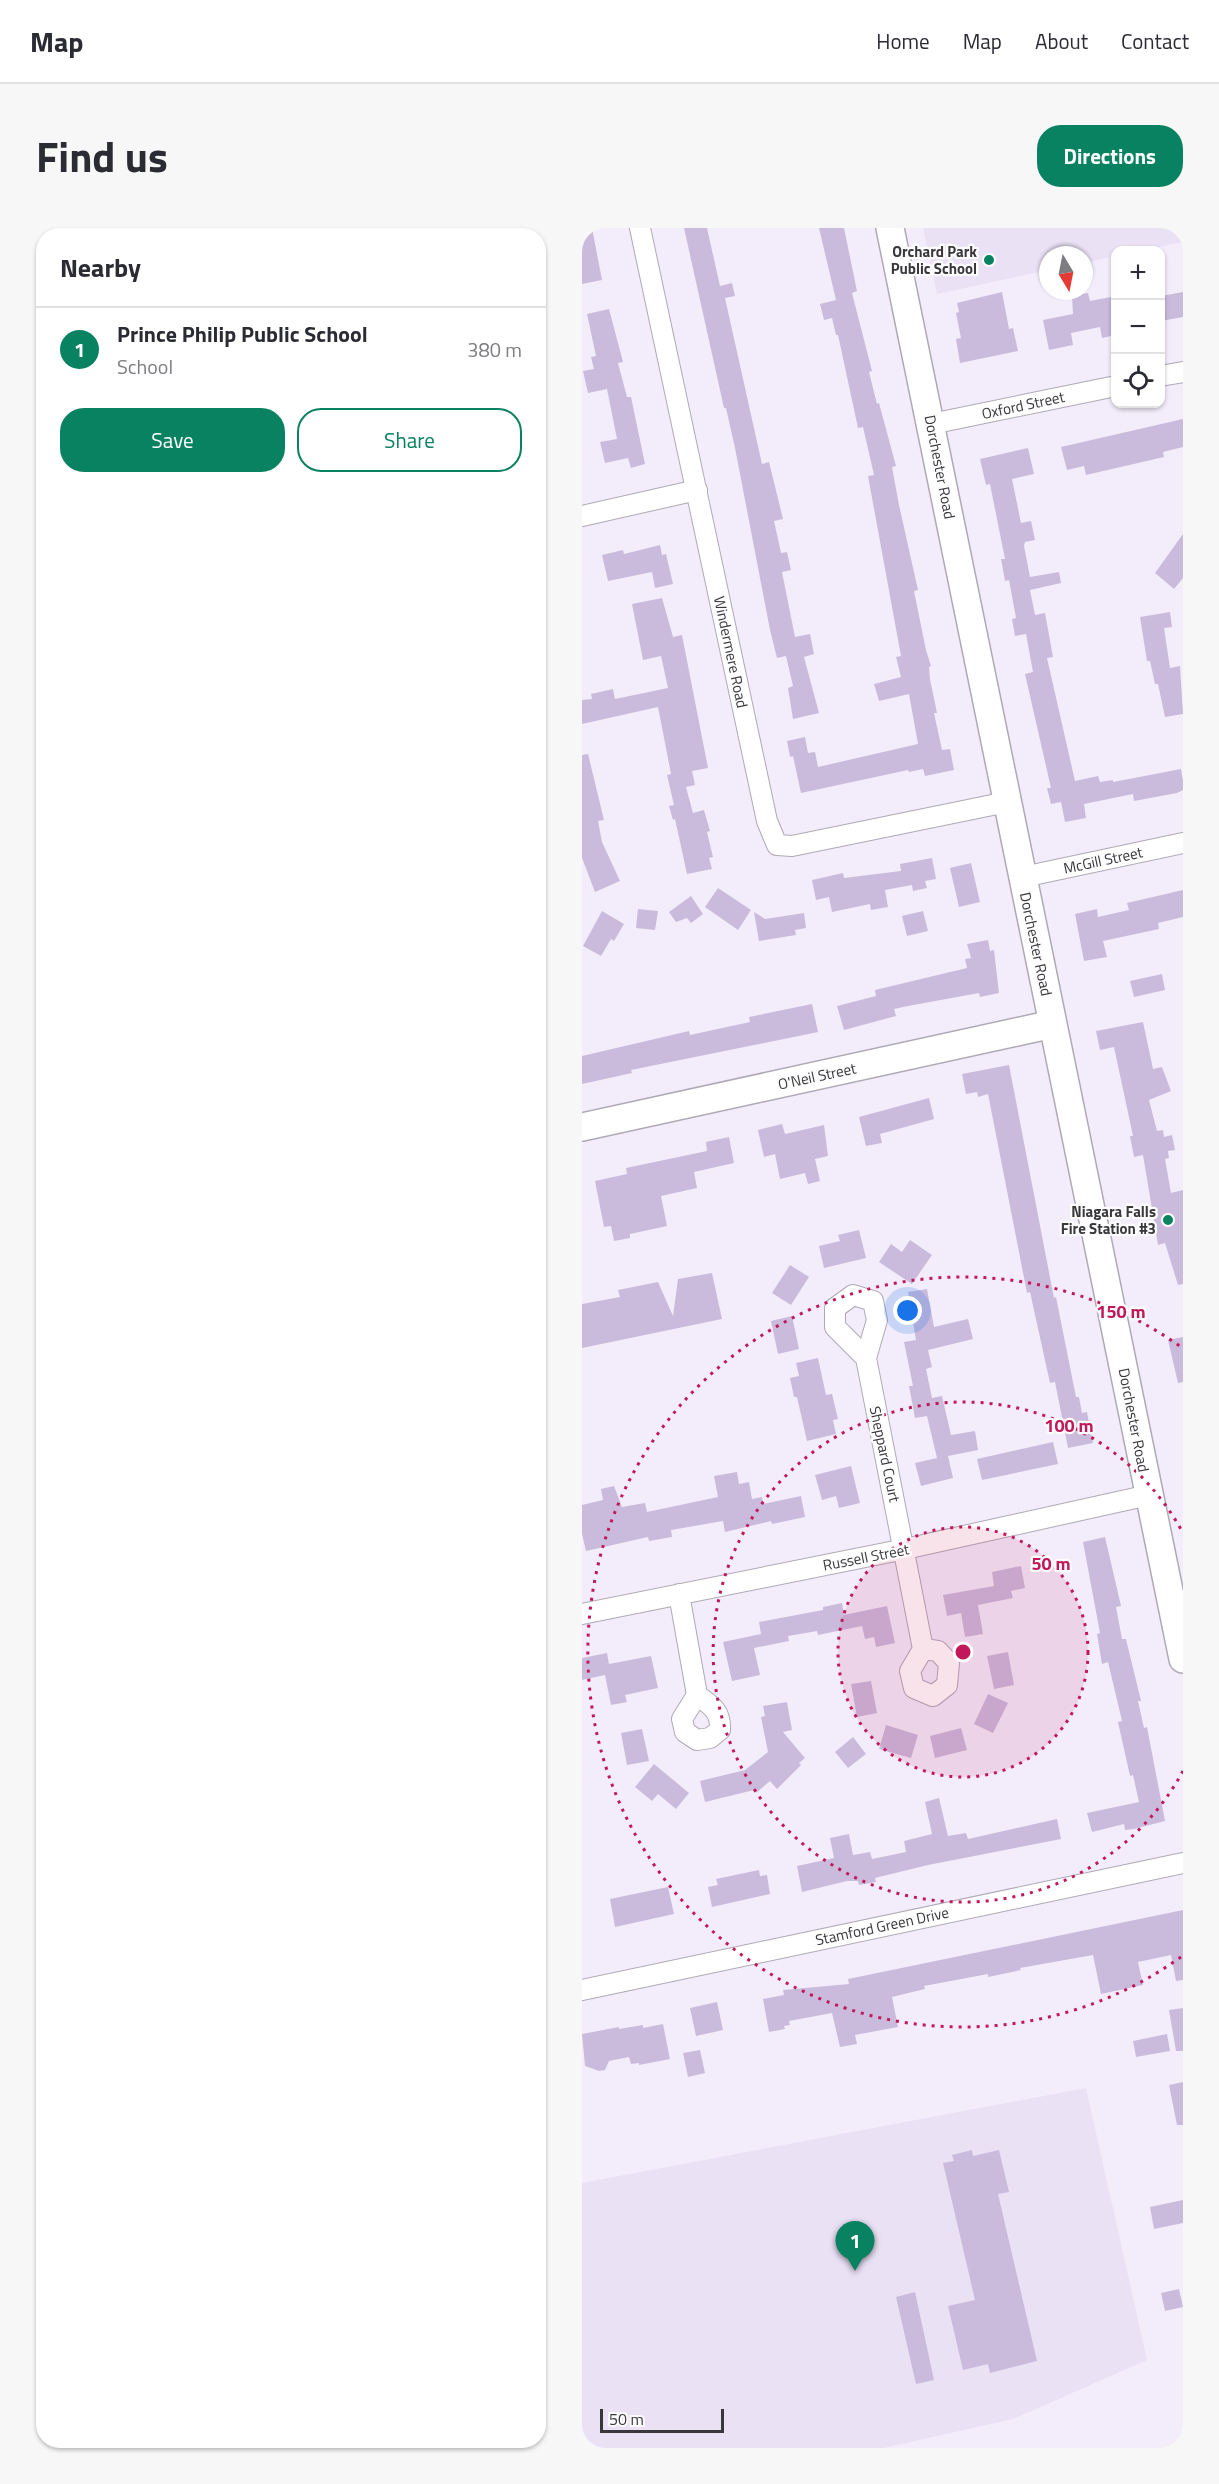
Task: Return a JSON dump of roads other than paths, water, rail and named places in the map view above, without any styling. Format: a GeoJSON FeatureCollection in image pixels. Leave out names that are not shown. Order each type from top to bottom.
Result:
{"type":"FeatureCollection","features":[{"type":"Feature","properties":{"kind":"main road","name":"Dorchester Road"},"geometry":{"type":"LineString","coordinates":[[890,228],[1149,1495],[1172,1551],[1183,1659]]}},
{"type":"Feature","properties":{"kind":"main road","name":"O'Neil Street"},"geometry":{"type":"LineString","coordinates":[[582,1127],[1053,1024]]}},
{"type":"Feature","properties":{"kind":"street","name":"Windermere Road"},"geometry":{"type":"LineString","coordinates":[[640,228],[767,821],[777,845],[792,846],[1007,802]]}},
{"type":"Feature","properties":{"kind":"street"},"geometry":{"type":"LineString","coordinates":[[1165,375],[1183,372]]}},
{"type":"Feature","properties":{"kind":"street","name":"Oxford Street"},"geometry":{"type":"LineString","coordinates":[[931,424],[1111,387]]}},
{"type":"Feature","properties":{"kind":"street"},"geometry":{"type":"LineString","coordinates":[[582,516],[697,490]]}},
{"type":"Feature","properties":{"kind":"street","name":"McGill Street"},"geometry":{"type":"LineString","coordinates":[[1023,877],[1183,843]]}},
{"type":"Feature","properties":{"kind":"street","name":"Sheppard Court"},"geometry":{"type":"LineString","coordinates":[[866,1358],[923,1649]]}},
{"type":"Feature","properties":{"kind":"street","name":"Russell Street"},"geometry":{"type":"LineString","coordinates":[[582,1614],[905,1549],[1149,1495]]}},
{"type":"Feature","properties":{"kind":"street"},"geometry":{"type":"LineString","coordinates":[[679,1594],[697,1695]]}},
{"type":"Feature","properties":{"kind":"street","name":"Stamford Green Drive"},"geometry":{"type":"LineString","coordinates":[[582,1990],[1183,1863]]}},
{"type":"Feature","properties":{"kind":"place","name":"Orchard Park Public School"},"geometry":{"type":"Point","coordinates":[989,260]}},
{"type":"Feature","properties":{"kind":"place","name":"Niagara Falls Fire Station #3"},"geometry":{"type":"Point","coordinates":[1168,1220]}},
{"type":"Feature","properties":{"kind":"place","name":"Prince Philip Public School"},"geometry":{"type":"Point","coordinates":[855,2271]}}]}
